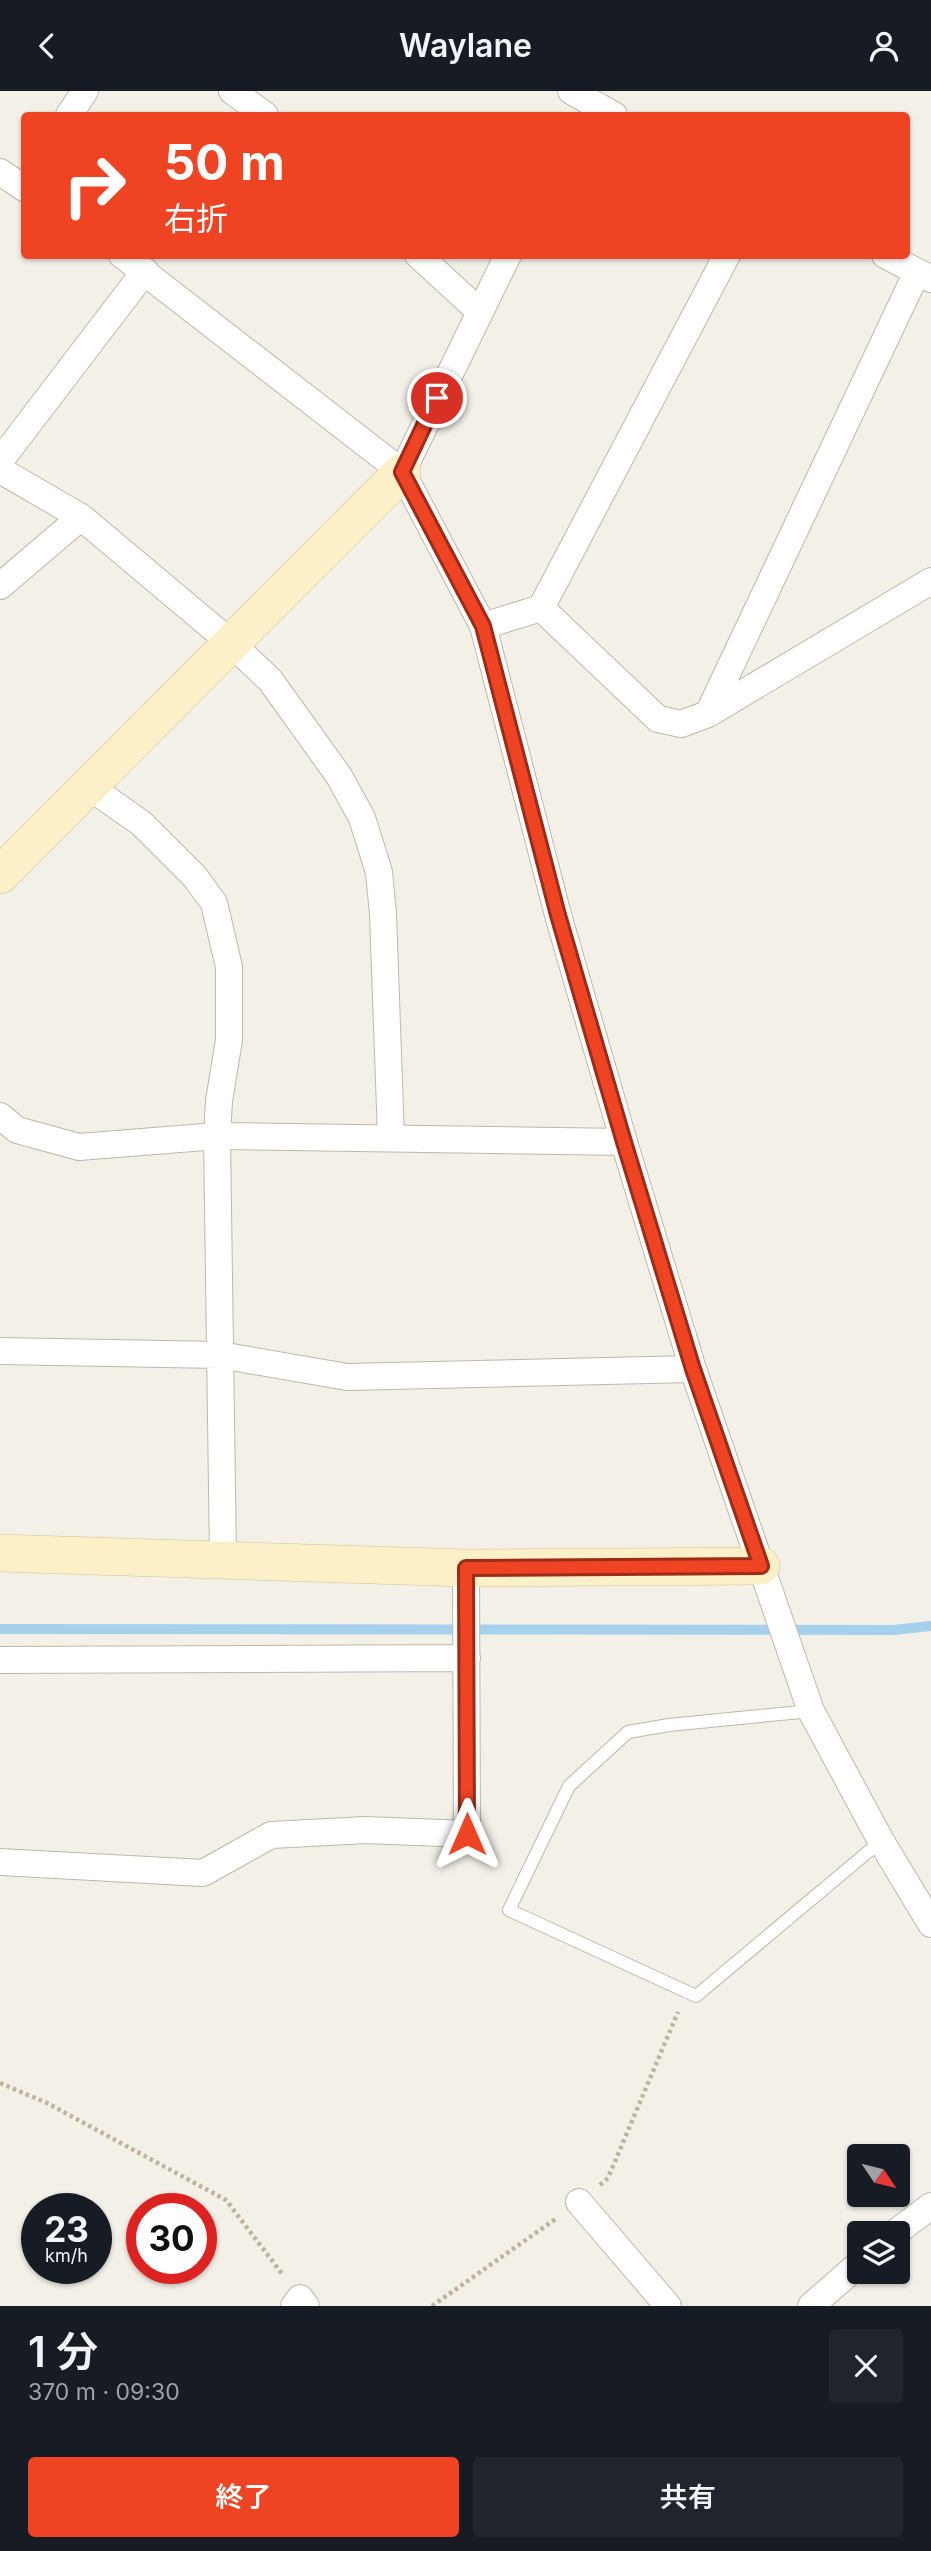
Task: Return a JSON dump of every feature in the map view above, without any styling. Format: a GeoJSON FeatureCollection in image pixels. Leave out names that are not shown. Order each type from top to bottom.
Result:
{"type":"FeatureCollection","features":[{"type":"Feature","properties":{"kind":"street"},"geometry":{"type":"LineString","coordinates":[[71,112],[85,91]]}},
{"type":"Feature","properties":{"kind":"street"},"geometry":{"type":"LineString","coordinates":[[232,91],[261,112]]}},
{"type":"Feature","properties":{"kind":"street"},"geometry":{"type":"LineString","coordinates":[[582,100],[608,112]]}},
{"type":"Feature","properties":{"kind":"street"},"geometry":{"type":"LineString","coordinates":[[128,259],[402,472],[483,626],[558,915],[693,1369],[811,1710],[881,1841],[931,1924]]}},
{"type":"Feature","properties":{"kind":"street"},"geometry":{"type":"LineString","coordinates":[[422,259],[480,312]]}},
{"type":"Feature","properties":{"kind":"street"},"geometry":{"type":"LineString","coordinates":[[0,874],[402,472],[506,259]]}},
{"type":"Feature","properties":{"kind":"street"},"geometry":{"type":"LineString","coordinates":[[483,626],[541,608],[725,259]]}},
{"type":"Feature","properties":{"kind":"street"},"geometry":{"type":"LineString","coordinates":[[708,714],[924,276],[892,259]]}},
{"type":"Feature","properties":{"kind":"street"},"geometry":{"type":"LineString","coordinates":[[0,461],[145,271]]}},
{"type":"Feature","properties":{"kind":"street"},"geometry":{"type":"LineString","coordinates":[[0,470],[81,517],[231,643],[270,680],[339,776],[362,818],[379,871],[391,1137]]}},
{"type":"Feature","properties":{"kind":"street"},"geometry":{"type":"LineString","coordinates":[[0,586],[81,517]]}},
{"type":"Feature","properties":{"kind":"street"},"geometry":{"type":"LineString","coordinates":[[541,608],[658,719],[681,725],[708,714],[931,581]]}},
{"type":"Feature","properties":{"kind":"street"},"geometry":{"type":"LineString","coordinates":[[88,786],[141,823],[195,877],[214,903],[222,932],[229,979],[229,1040],[219,1101],[217,1136],[223,1559]]}},
{"type":"Feature","properties":{"kind":"street"},"geometry":{"type":"LineString","coordinates":[[0,1117],[17,1130],[79,1147],[217,1136],[624,1142]]}},
{"type":"Feature","properties":{"kind":"street"},"geometry":{"type":"LineString","coordinates":[[0,1352],[220,1355],[347,1377],[693,1369]]}},
{"type":"Feature","properties":{"kind":"street"},"geometry":{"type":"LineString","coordinates":[[0,1553],[466,1568],[761,1566]]}},
{"type":"Feature","properties":{"kind":"street"},"geometry":{"type":"LineString","coordinates":[[0,1862],[203,1873],[271,1835],[366,1830],[467,1834],[466,1568]]}},
{"type":"Feature","properties":{"kind":"street"},"geometry":{"type":"LineString","coordinates":[[0,1660],[467,1658]]}},
{"type":"Feature","properties":{"kind":"street"},"geometry":{"type":"LineString","coordinates":[[579,2202],[668,2306]]}},
{"type":"Feature","properties":{"kind":"street"},"geometry":{"type":"LineString","coordinates":[[910,2222],[931,2206]]}},
{"type":"Feature","properties":{"kind":"street"},"geometry":{"type":"LineString","coordinates":[[811,2306],[847,2274]]}},
{"type":"Feature","properties":{"kind":"lane"},"geometry":{"type":"LineString","coordinates":[[811,1710],[628,1732],[569,1786],[509,1910],[696,1996],[881,1841]]}},
{"type":"Feature","properties":{"kind":"path"},"geometry":{"type":"LineString","coordinates":[[432,2306],[579,2202],[608,2178],[686,1992]]}},
{"type":"Feature","properties":{"kind":"path"},"geometry":{"type":"LineString","coordinates":[[0,2083],[47,2103],[226,2200],[300,2303]]}},
{"type":"Feature","properties":{"kind":"waterway"},"geometry":{"type":"LineString","coordinates":[[0,1629],[893,1630],[931,1626]]}},
{"type":"Feature","properties":{"kind":"route"},"geometry":{"type":"LineString","coordinates":[[437,398],[402,472],[483,626],[558,915],[624,1142],[693,1369],[761,1566],[466,1568],[467,1834]]}}]}
